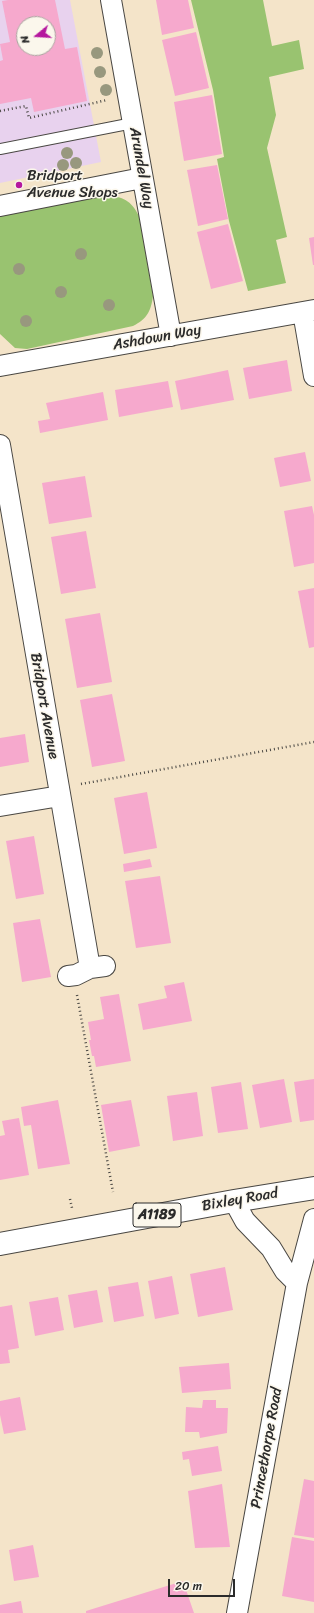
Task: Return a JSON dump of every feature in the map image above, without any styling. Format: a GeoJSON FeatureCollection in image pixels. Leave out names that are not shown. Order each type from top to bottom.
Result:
{"type":"FeatureCollection","features":[{"type":"Feature","properties":{"kind":"main road","name":"Bixley Road"},"geometry":{"type":"LineString","coordinates":[[0,1244],[234,1201],[314,1188]]}},
{"type":"Feature","properties":{"kind":"street","name":"Arundel Way"},"geometry":{"type":"LineString","coordinates":[[111,0],[171,336]]}},
{"type":"Feature","properties":{"kind":"street"},"geometry":{"type":"LineString","coordinates":[[0,206],[142,178]]}},
{"type":"Feature","properties":{"kind":"street"},"geometry":{"type":"LineString","coordinates":[[308,311],[314,376]]}},
{"type":"Feature","properties":{"kind":"street","name":"Ashdown Way"},"geometry":{"type":"LineString","coordinates":[[0,366],[308,311]]}},
{"type":"Feature","properties":{"kind":"street","name":"Bridport Avenue"},"geometry":{"type":"LineString","coordinates":[[0,445],[60,796],[85,971]]}},
{"type":"Feature","properties":{"kind":"street"},"geometry":{"type":"LineString","coordinates":[[0,806],[60,796]]}},
{"type":"Feature","properties":{"kind":"street"},"geometry":{"type":"LineString","coordinates":[[234,1201],[245,1221],[271,1248],[285,1271],[297,1283]]}},
{"type":"Feature","properties":{"kind":"street","name":"Princethorpe Road"},"geometry":{"type":"LineString","coordinates":[[237,1613],[297,1283],[314,1219]]}},
{"type":"Feature","properties":{"kind":"lane"},"geometry":{"type":"LineString","coordinates":[[0,149],[133,123]]}},
{"type":"Feature","properties":{"kind":"path"},"geometry":{"type":"LineString","coordinates":[[0,111],[26,106],[29,118],[128,96]]}},
{"type":"Feature","properties":{"kind":"path"},"geometry":{"type":"LineString","coordinates":[[60,796],[72,786],[314,742]]}},
{"type":"Feature","properties":{"kind":"path"},"geometry":{"type":"LineString","coordinates":[[85,971],[76,987],[113,1192]]}},
{"type":"Feature","properties":{"kind":"shaded area"},"geometry":{"type":"Polygon","coordinates":[[[0,0],[70,0],[101,162],[0,183],[0,0]]]}},
{"type":"Feature","properties":{"kind":"green space"},"geometry":{"type":"Polygon","coordinates":[[[191,0],[263,0],[272,46],[299,40],[304,69],[269,77],[276,115],[267,148],[287,237],[276,240],[286,283],[248,291],[229,221],[217,159],[224,157],[213,90],[191,0]]]}},
{"type":"Feature","properties":{"kind":"green space"},"geometry":{"type":"Polygon","coordinates":[[[106,195],[126,200],[133,206],[139,216],[153,296],[148,314],[133,326],[27,349],[15,348],[0,334],[0,214],[106,195]]]}},
{"type":"Feature","properties":{"kind":"building"},"geometry":{"type":"Polygon","coordinates":[[[55,0],[65,49],[77,47],[87,101],[34,112],[31,98],[0,104],[0,61],[3,60],[0,44],[10,42],[2,1],[55,0]]]}},
{"type":"Feature","properties":{"kind":"building"},"geometry":{"type":"Polygon","coordinates":[[[156,0],[188,0],[194,28],[162,35],[156,0]]]}},
{"type":"Feature","properties":{"kind":"building"},"geometry":{"type":"Polygon","coordinates":[[[196,32],[209,88],[175,96],[162,40],[196,32]]]}},
{"type":"Feature","properties":{"kind":"building"},"geometry":{"type":"Polygon","coordinates":[[[212,95],[222,154],[184,161],[174,102],[212,95]]]}},
{"type":"Feature","properties":{"kind":"building"},"geometry":{"type":"Polygon","coordinates":[[[217,165],[228,219],[198,226],[187,170],[217,165]]]}},
{"type":"Feature","properties":{"kind":"building"},"geometry":{"type":"Polygon","coordinates":[[[228,224],[243,281],[211,289],[197,232],[228,224]]]}},
{"type":"Feature","properties":{"kind":"building"},"geometry":{"type":"Polygon","coordinates":[[[314,237],[314,265],[313,265],[309,238],[314,237]]]}},
{"type":"Feature","properties":{"kind":"building"},"geometry":{"type":"Polygon","coordinates":[[[287,360],[292,391],[249,399],[243,368],[287,360]]]}},
{"type":"Feature","properties":{"kind":"building"},"geometry":{"type":"Polygon","coordinates":[[[228,370],[234,400],[181,410],[175,381],[228,370]]]}},
{"type":"Feature","properties":{"kind":"building"},"geometry":{"type":"Polygon","coordinates":[[[168,381],[173,407],[119,417],[115,390],[168,381]]]}},
{"type":"Feature","properties":{"kind":"building"},"geometry":{"type":"Polygon","coordinates":[[[103,392],[108,420],[40,433],[38,421],[50,419],[46,403],[103,392]]]}},
{"type":"Feature","properties":{"kind":"building"},"geometry":{"type":"Polygon","coordinates":[[[305,452],[311,481],[280,487],[274,458],[305,452]]]}},
{"type":"Feature","properties":{"kind":"building"},"geometry":{"type":"Polygon","coordinates":[[[85,476],[92,517],[49,524],[42,483],[85,476]]]}},
{"type":"Feature","properties":{"kind":"building"},"geometry":{"type":"Polygon","coordinates":[[[312,506],[314,515],[314,563],[294,567],[284,511],[312,506]]]}},
{"type":"Feature","properties":{"kind":"building"},"geometry":{"type":"Polygon","coordinates":[[[86,531],[96,588],[61,594],[51,537],[86,531]]]}},
{"type":"Feature","properties":{"kind":"building"},"geometry":{"type":"Polygon","coordinates":[[[314,588],[314,647],[309,648],[298,591],[314,588]]]}},
{"type":"Feature","properties":{"kind":"building"},"geometry":{"type":"Polygon","coordinates":[[[100,613],[112,682],[77,688],[65,619],[100,613]]]}},
{"type":"Feature","properties":{"kind":"building"},"geometry":{"type":"Polygon","coordinates":[[[112,694],[125,761],[92,767],[80,700],[112,694]]]}},
{"type":"Feature","properties":{"kind":"building"},"geometry":{"type":"Polygon","coordinates":[[[25,734],[29,762],[0,767],[0,738],[25,734]]]}},
{"type":"Feature","properties":{"kind":"building"},"geometry":{"type":"Polygon","coordinates":[[[147,792],[157,848],[124,854],[114,798],[147,792]]]}},
{"type":"Feature","properties":{"kind":"building"},"geometry":{"type":"Polygon","coordinates":[[[34,836],[44,894],[16,899],[6,841],[34,836]]]}},
{"type":"Feature","properties":{"kind":"building"},"geometry":{"type":"Polygon","coordinates":[[[150,859],[152,867],[124,872],[123,864],[150,859]]]}},
{"type":"Feature","properties":{"kind":"building"},"geometry":{"type":"Polygon","coordinates":[[[160,876],[171,943],[136,948],[125,881],[160,876]]]}},
{"type":"Feature","properties":{"kind":"building"},"geometry":{"type":"Polygon","coordinates":[[[40,919],[51,977],[22,982],[13,923],[40,919]]]}},
{"type":"Feature","properties":{"kind":"building"},"geometry":{"type":"Polygon","coordinates":[[[184,982],[192,1021],[143,1030],[138,1004],[167,998],[164,986],[184,982]]]}},
{"type":"Feature","properties":{"kind":"building"},"geometry":{"type":"Polygon","coordinates":[[[119,994],[131,1061],[96,1067],[89,1040],[91,1040],[88,1022],[104,1019],[100,997],[119,994]]]}},
{"type":"Feature","properties":{"kind":"building"},"geometry":{"type":"Polygon","coordinates":[[[284,1079],[292,1122],[260,1128],[252,1085],[284,1079]]]}},
{"type":"Feature","properties":{"kind":"building"},"geometry":{"type":"Polygon","coordinates":[[[314,1079],[314,1120],[300,1122],[294,1082],[314,1079]]]}},
{"type":"Feature","properties":{"kind":"building"},"geometry":{"type":"Polygon","coordinates":[[[241,1082],[248,1129],[218,1133],[211,1087],[241,1082]]]}},
{"type":"Feature","properties":{"kind":"building"},"geometry":{"type":"Polygon","coordinates":[[[197,1092],[203,1136],[173,1141],[167,1096],[197,1092]]]}},
{"type":"Feature","properties":{"kind":"building"},"geometry":{"type":"Polygon","coordinates":[[[58,1100],[70,1164],[38,1169],[31,1125],[24,1126],[21,1107],[58,1100]]]}},
{"type":"Feature","properties":{"kind":"building"},"geometry":{"type":"Polygon","coordinates":[[[131,1100],[140,1146],[109,1152],[101,1105],[131,1100]]]}},
{"type":"Feature","properties":{"kind":"building"},"geometry":{"type":"Polygon","coordinates":[[[19,1118],[29,1175],[0,1180],[0,1136],[5,1135],[2,1121],[19,1118]]]}},
{"type":"Feature","properties":{"kind":"building"},"geometry":{"type":"Polygon","coordinates":[[[225,1267],[233,1310],[198,1317],[190,1274],[225,1267]]]}},
{"type":"Feature","properties":{"kind":"building"},"geometry":{"type":"Polygon","coordinates":[[[172,1276],[179,1314],[155,1319],[148,1281],[172,1276]]]}},
{"type":"Feature","properties":{"kind":"building"},"geometry":{"type":"Polygon","coordinates":[[[138,1282],[144,1316],[114,1322],[108,1287],[138,1282]]]}},
{"type":"Feature","properties":{"kind":"building"},"geometry":{"type":"Polygon","coordinates":[[[97,1290],[103,1322],[74,1328],[68,1295],[97,1290]]]}},
{"type":"Feature","properties":{"kind":"building"},"geometry":{"type":"Polygon","coordinates":[[[58,1297],[64,1330],[35,1336],[29,1302],[58,1297]]]}},
{"type":"Feature","properties":{"kind":"building"},"geometry":{"type":"Polygon","coordinates":[[[12,1305],[19,1348],[8,1350],[10,1363],[0,1364],[0,1307],[12,1305]]]}},
{"type":"Feature","properties":{"kind":"building"},"geometry":{"type":"Polygon","coordinates":[[[229,1363],[231,1389],[182,1393],[179,1367],[229,1363]]]}},
{"type":"Feature","properties":{"kind":"building"},"geometry":{"type":"Polygon","coordinates":[[[20,1397],[26,1430],[4,1434],[0,1415],[0,1401],[20,1397]]]}},
{"type":"Feature","properties":{"kind":"building"},"geometry":{"type":"Polygon","coordinates":[[[203,1400],[216,1400],[216,1408],[228,1408],[227,1433],[200,1438],[199,1432],[185,1432],[186,1407],[202,1408],[203,1400]]]}},
{"type":"Feature","properties":{"kind":"building"},"geometry":{"type":"Polygon","coordinates":[[[218,1446],[222,1471],[192,1476],[189,1459],[183,1460],[182,1452],[218,1446]]]}},
{"type":"Feature","properties":{"kind":"building"},"geometry":{"type":"Polygon","coordinates":[[[304,1479],[314,1481],[314,1538],[294,1535],[304,1479]]]}},
{"type":"Feature","properties":{"kind":"building"},"geometry":{"type":"Polygon","coordinates":[[[222,1484],[230,1547],[195,1548],[188,1491],[222,1484]]]}},
{"type":"Feature","properties":{"kind":"building"},"geometry":{"type":"Polygon","coordinates":[[[292,1537],[314,1541],[314,1602],[282,1596],[292,1537]]]}},
{"type":"Feature","properties":{"kind":"building"},"geometry":{"type":"Polygon","coordinates":[[[33,1545],[39,1577],[14,1581],[9,1550],[33,1545]]]}},
{"type":"Feature","properties":{"kind":"building"},"geometry":{"type":"Polygon","coordinates":[[[183,1581],[194,1613],[86,1613],[86,1611],[183,1581]]]}},
{"type":"Feature","properties":{"kind":"building"},"geometry":{"type":"Polygon","coordinates":[[[21,1601],[23,1613],[0,1613],[0,1605],[21,1601]]]}},
{"type":"Feature","properties":{"kind":"place","name":"Bridport Avenue Shops"},"geometry":{"type":"Point","coordinates":[19,185]}}]}
